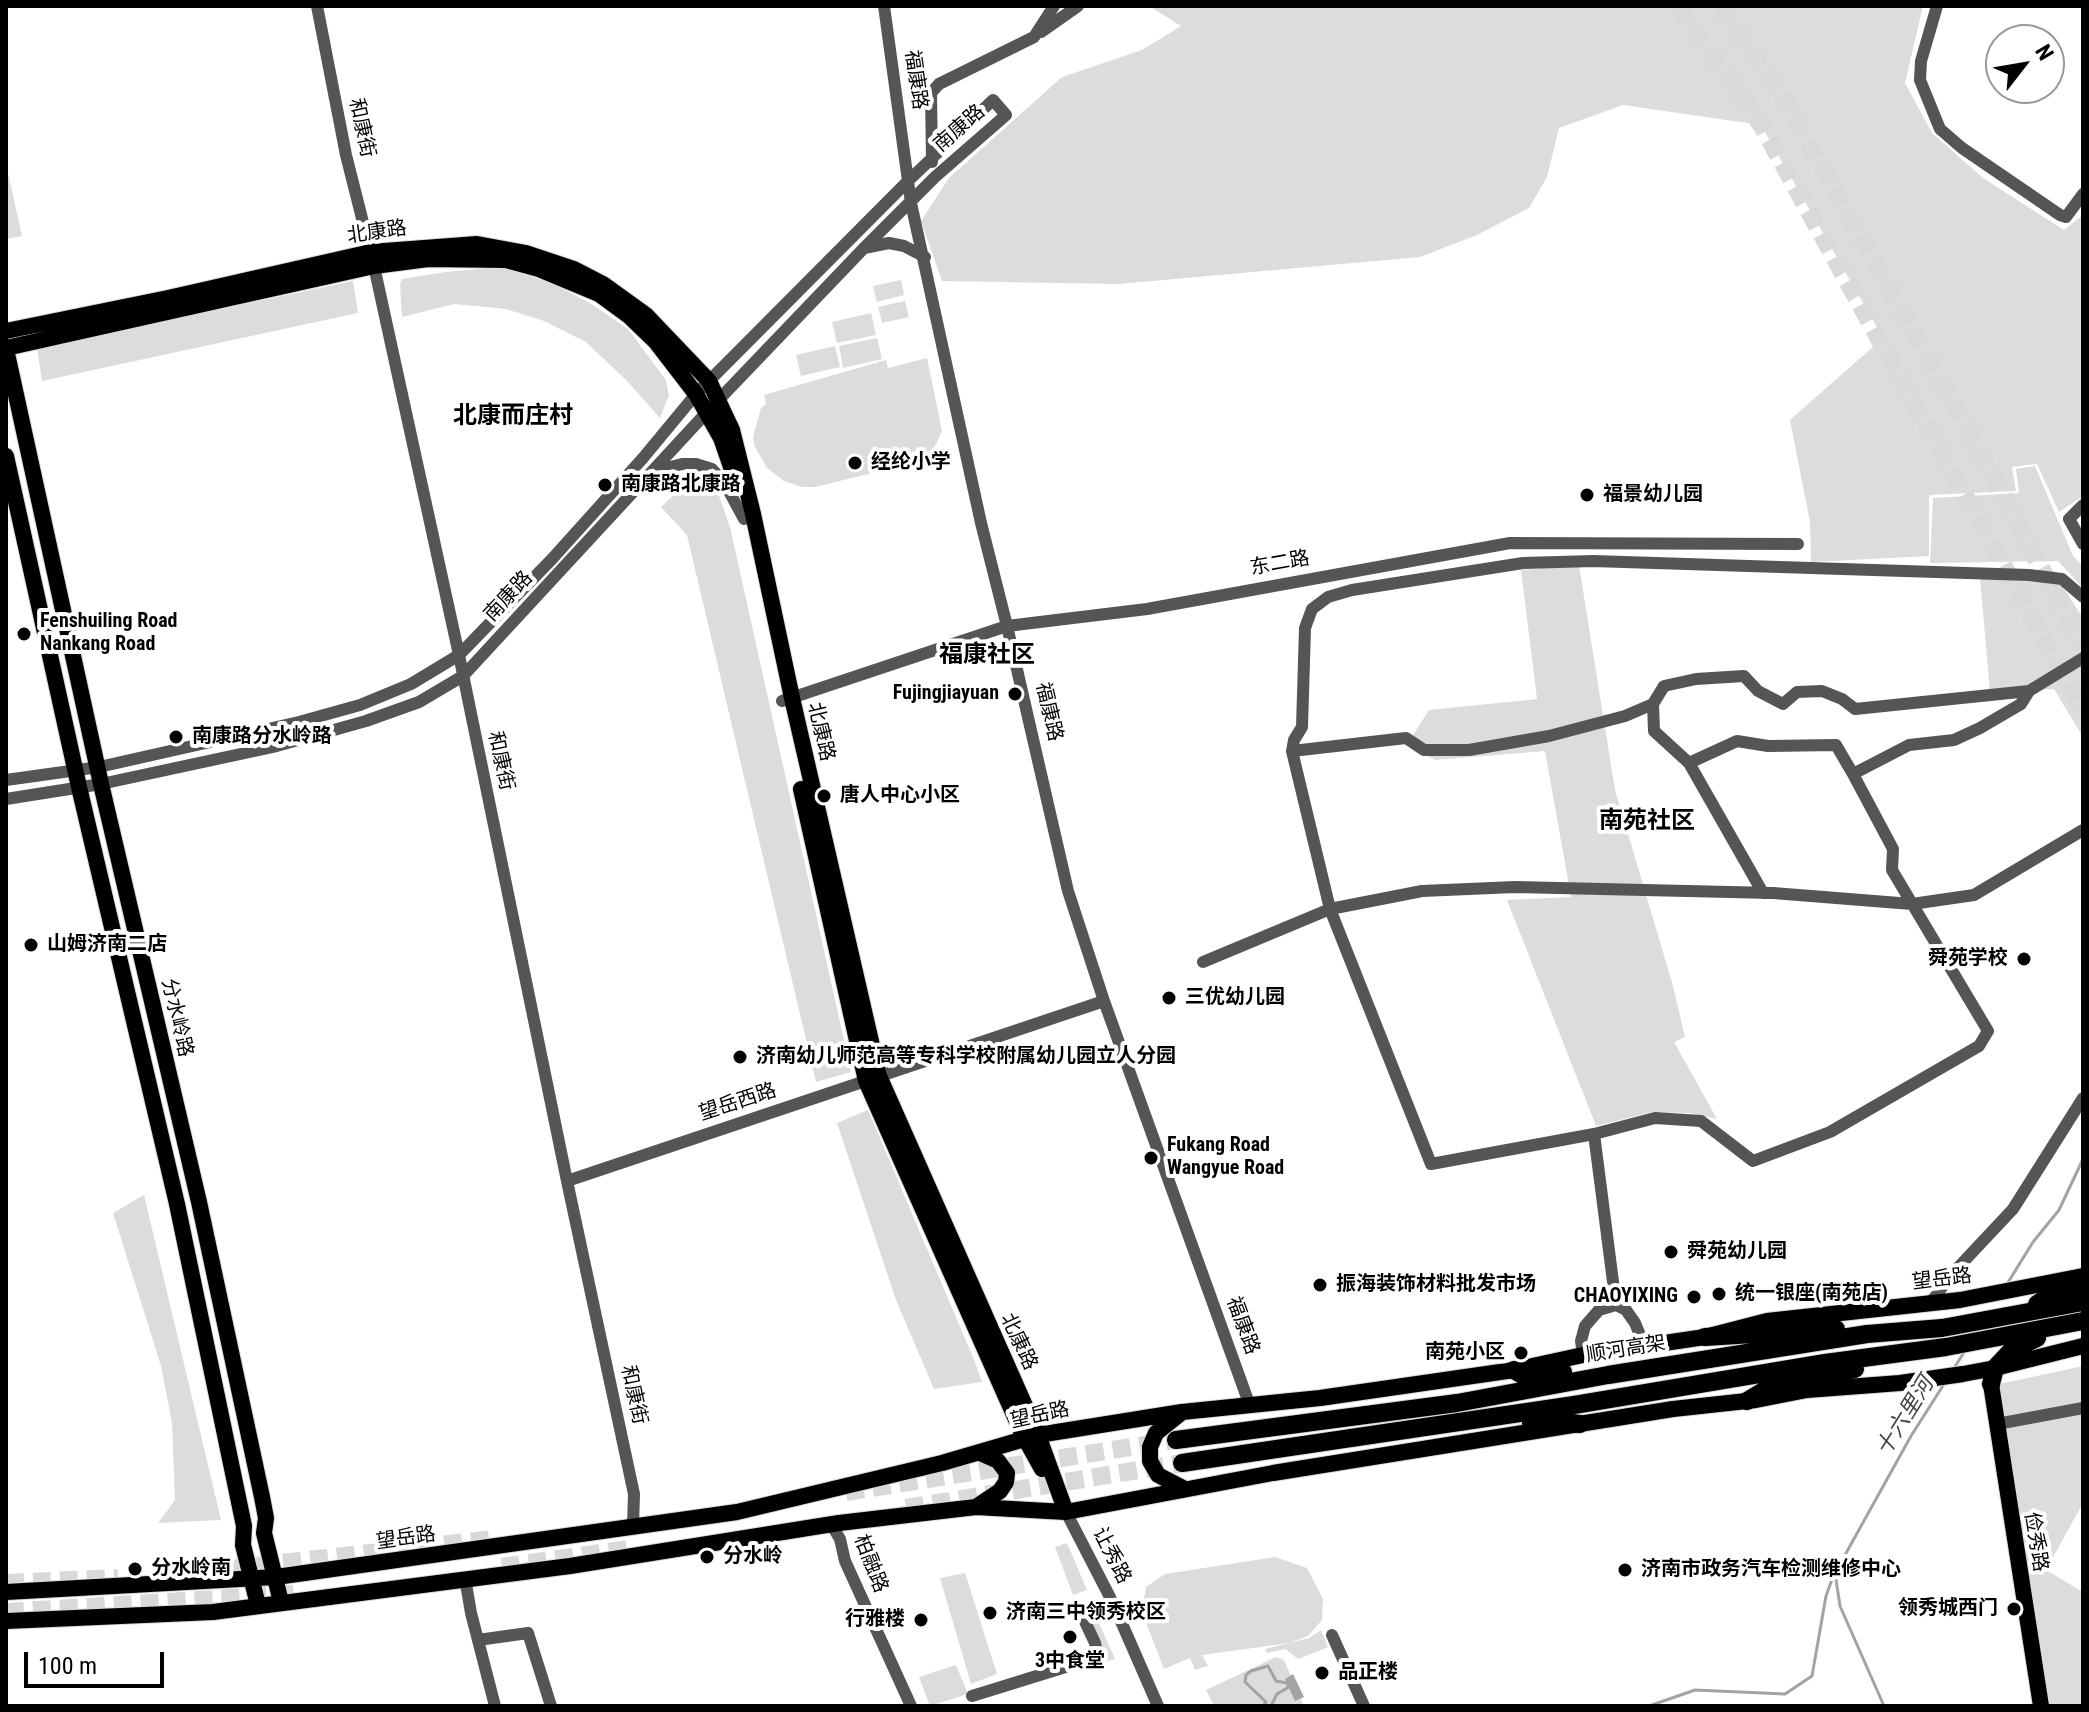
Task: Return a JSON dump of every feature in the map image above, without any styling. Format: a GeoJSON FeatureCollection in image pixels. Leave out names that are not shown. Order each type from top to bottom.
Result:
{"type":"FeatureCollection","features":[{"type":"Feature","properties":{"kind":"highway"},"geometry":{"type":"LineString","coordinates":[[2022,1313],[2047,1297],[2083,1288]]}},
{"type":"Feature","properties":{"kind":"highway","name":"顺河高架"},"geometry":{"type":"LineString","coordinates":[[1176,1440],[1457,1403],[1608,1375],[1867,1334],[1942,1328],[2083,1302]]}},
{"type":"Feature","properties":{"kind":"highway"},"geometry":{"type":"LineString","coordinates":[[1182,1463],[1487,1418],[2069,1325]]}},
{"type":"Feature","properties":{"kind":"highway"},"geometry":{"type":"LineString","coordinates":[[1993,1376],[2011,1351],[2069,1325]]}},
{"type":"Feature","properties":{"kind":"highway"},"geometry":{"type":"LineString","coordinates":[[1705,1337],[1818,1329],[1844,1329],[1867,1334]]}},
{"type":"Feature","properties":{"kind":"highway"},"geometry":{"type":"LineString","coordinates":[[1747,1401],[1767,1389],[1854,1369],[1882,1356]]}},
{"type":"Feature","properties":{"kind":"highway"},"geometry":{"type":"LineString","coordinates":[[1514,1370],[1524,1376],[1597,1370],[1608,1375]]}},
{"type":"Feature","properties":{"kind":"highway"},"geometry":{"type":"LineString","coordinates":[[1487,1418],[1500,1426],[1555,1421],[1580,1424]]}},
{"type":"Feature","properties":{"kind":"main road","name":"北康路"},"geometry":{"type":"LineString","coordinates":[[6,331],[373,259],[477,244],[526,253],[574,269],[624,298],[646,315],[709,381],[787,699],[873,1079],[1066,1512]]}},
{"type":"Feature","properties":{"kind":"main road","name":"北康路"},"geometry":{"type":"LineString","coordinates":[[6,349],[373,259],[506,260],[539,269],[599,294],[629,316],[656,342],[696,394],[713,406],[732,430],[787,699]]}},
{"type":"Feature","properties":{"kind":"main road","name":"分水岭路"},"geometry":{"type":"LineString","coordinates":[[6,349],[199,1202],[262,1497],[266,1518],[264,1533],[281,1602]]}},
{"type":"Feature","properties":{"kind":"main road","name":"分水岭路"},"geometry":{"type":"LineString","coordinates":[[6,456],[79,787],[177,1204],[244,1526],[243,1545],[258,1605]]}},
{"type":"Feature","properties":{"kind":"main road","name":"望岳路"},"geometry":{"type":"LineString","coordinates":[[6,1592],[276,1577],[737,1512],[980,1453],[1032,1436],[1182,1412],[1320,1398],[1514,1370],[1583,1355],[1705,1337],[1767,1321],[1960,1300],[2083,1276]]}},
{"type":"Feature","properties":{"kind":"main road"},"geometry":{"type":"LineString","coordinates":[[6,1621],[171,1615],[258,1605],[570,1566],[831,1524],[976,1507],[1066,1512],[1185,1489],[1807,1390],[1900,1383],[1963,1374],[1993,1376],[2025,1360],[2083,1346]]}},
{"type":"Feature","properties":{"kind":"main road","name":"俭秀路"},"geometry":{"type":"LineString","coordinates":[[1993,1376],[1997,1424],[2041,1706]]}},
{"type":"Feature","properties":{"kind":"main road"},"geometry":{"type":"LineString","coordinates":[[1182,1412],[1156,1433],[1150,1447],[1150,1461],[1158,1475],[1185,1489]]}},
{"type":"Feature","properties":{"kind":"main road"},"geometry":{"type":"LineString","coordinates":[[976,1507],[1000,1491],[1007,1473],[998,1461],[980,1453]]}},
{"type":"Feature","properties":{"kind":"street","name":"和康街"},"geometry":{"type":"LineString","coordinates":[[317,6],[346,155],[373,259],[459,655],[634,1494],[633,1525]]}},
{"type":"Feature","properties":{"kind":"street","name":"福康路"},"geometry":{"type":"LineString","coordinates":[[884,6],[911,203],[981,523],[1068,891],[1104,1001],[1250,1406]]}},
{"type":"Feature","properties":{"kind":"street"},"geometry":{"type":"LineString","coordinates":[[1034,37],[1054,6]]}},
{"type":"Feature","properties":{"kind":"street"},"geometry":{"type":"LineString","coordinates":[[935,177],[931,158],[931,93],[939,84],[1034,37],[1078,6]]}},
{"type":"Feature","properties":{"kind":"street"},"geometry":{"type":"LineString","coordinates":[[1937,6],[1921,61],[1920,80],[1940,129],[1962,148],[2060,215],[2066,217],[2083,194]]}},
{"type":"Feature","properties":{"kind":"street","name":"南康路"},"geometry":{"type":"LineString","coordinates":[[6,780],[77,769],[100,775],[273,747],[366,721],[419,702],[463,676],[864,248],[935,177],[1006,115],[993,100],[931,158],[696,394],[561,549],[459,655],[411,684],[360,705],[100,775],[79,787],[6,799]]}},
{"type":"Feature","properties":{"kind":"street"},"geometry":{"type":"LineString","coordinates":[[864,248],[889,243],[904,246],[925,257]]}},
{"type":"Feature","properties":{"kind":"street"},"geometry":{"type":"LineString","coordinates":[[652,472],[682,464],[712,469],[724,482],[744,519]]}},
{"type":"Feature","properties":{"kind":"street"},"geometry":{"type":"LineString","coordinates":[[2083,505],[2069,519],[2083,544]]}},
{"type":"Feature","properties":{"kind":"street","name":"东二路"},"geometry":{"type":"LineString","coordinates":[[787,699],[1007,626],[1147,609],[1510,543],[1798,544]]}},
{"type":"Feature","properties":{"kind":"street"},"geometry":{"type":"LineString","coordinates":[[1689,763],[1737,741],[1768,746],[1836,745],[1893,849],[1892,870],[1988,1031],[1979,1046],[1830,1132],[1753,1161],[1701,1121],[1655,1118],[1594,1134],[1431,1164],[1330,909],[1292,751],[1302,727],[1305,628],[1312,609],[1328,597],[1352,590],[1523,563],[1593,561],[2029,575],[2062,579],[2083,597]]}},
{"type":"Feature","properties":{"kind":"street"},"geometry":{"type":"LineString","coordinates":[[1763,893],[1689,763],[1654,731],[1653,704],[1664,686],[1696,679],[1744,676],[1758,691],[1783,704],[1797,692],[1822,691],[1842,699],[1855,709],[2029,691],[2083,658]]}},
{"type":"Feature","properties":{"kind":"street"},"geometry":{"type":"LineString","coordinates":[[1853,774],[1909,745],[1954,740],[1980,728],[2021,704],[2029,691]]}},
{"type":"Feature","properties":{"kind":"street"},"geometry":{"type":"LineString","coordinates":[[1292,751],[1406,738],[1424,750],[1469,750],[1549,736],[1625,716],[1653,704]]}},
{"type":"Feature","properties":{"kind":"street"},"geometry":{"type":"LineString","coordinates":[[1203,962],[1330,909],[1422,891],[1515,887],[1763,893],[1912,904],[1974,895],[2083,830]]}},
{"type":"Feature","properties":{"kind":"street","name":"望岳西路"},"geometry":{"type":"LineString","coordinates":[[567,1181],[1104,1001]]}},
{"type":"Feature","properties":{"kind":"street"},"geometry":{"type":"LineString","coordinates":[[1931,1302],[1952,1274],[2013,1209],[2083,1098]]}},
{"type":"Feature","properties":{"kind":"street"},"geometry":{"type":"LineString","coordinates":[[1594,1134],[1616,1305]]}},
{"type":"Feature","properties":{"kind":"street"},"geometry":{"type":"LineString","coordinates":[[177,1204],[199,1202]]}},
{"type":"Feature","properties":{"kind":"street"},"geometry":{"type":"LineString","coordinates":[[1583,1355],[1581,1341],[1585,1326],[1599,1310],[1616,1305],[1626,1310],[1635,1323],[1645,1347]]}},
{"type":"Feature","properties":{"kind":"street"},"geometry":{"type":"LineString","coordinates":[[1997,1424],[2083,1408]]}},
{"type":"Feature","properties":{"kind":"street","name":"让秀路"},"geometry":{"type":"LineString","coordinates":[[1066,1512],[1113,1603],[1158,1706]]}},
{"type":"Feature","properties":{"kind":"street","name":"柏融路"},"geometry":{"type":"LineString","coordinates":[[831,1524],[911,1706]]}},
{"type":"Feature","properties":{"kind":"street"},"geometry":{"type":"LineString","coordinates":[[465,1578],[495,1706]]}},
{"type":"Feature","properties":{"kind":"street"},"geometry":{"type":"LineString","coordinates":[[972,1696],[1098,1657],[1081,1613],[1113,1603]]}},
{"type":"Feature","properties":{"kind":"street"},"geometry":{"type":"LineString","coordinates":[[478,1640],[528,1633],[551,1706]]}},
{"type":"Feature","properties":{"kind":"street"},"geometry":{"type":"LineString","coordinates":[[1332,1635],[1364,1706]]}},
{"type":"Feature","properties":{"kind":"shaded area"},"geometry":{"type":"Polygon","coordinates":[[[1149,6],[1923,6],[1905,83],[1932,133],[1983,178],[2064,230],[2083,215],[2083,496],[2059,512],[2037,464],[2012,467],[2016,491],[1929,495],[1929,556],[1811,562],[1810,522],[1790,420],[1883,338],[1761,125],[1623,105],[1559,128],[1547,177],[1529,208],[1477,235],[1420,257],[1119,284],[942,281],[921,221],[949,178],[1062,77],[1142,50],[1181,26],[1149,6]]]}},
{"type":"Feature","properties":{"kind":"shaded area"},"geometry":{"type":"Polygon","coordinates":[[[6,164],[22,236],[6,239],[6,164]]]}},
{"type":"Feature","properties":{"kind":"shaded area"},"geometry":{"type":"Polygon","coordinates":[[[500,267],[552,283],[590,303],[628,329],[666,380],[669,395],[660,418],[586,342],[544,321],[506,309],[454,304],[402,317],[402,279],[500,267]]]}},
{"type":"Feature","properties":{"kind":"shaded area"},"geometry":{"type":"Polygon","coordinates":[[[901,280],[904,295],[877,302],[873,286],[901,280]]]}},
{"type":"Feature","properties":{"kind":"shaded area"},"geometry":{"type":"Polygon","coordinates":[[[353,281],[358,313],[42,381],[37,348],[353,281]]]}},
{"type":"Feature","properties":{"kind":"shaded area"},"geometry":{"type":"Polygon","coordinates":[[[905,301],[909,317],[882,323],[878,307],[905,301]]]}},
{"type":"Feature","properties":{"kind":"shaded area"},"geometry":{"type":"Polygon","coordinates":[[[871,313],[876,335],[837,343],[832,322],[871,313]]]}},
{"type":"Feature","properties":{"kind":"shaded area"},"geometry":{"type":"Polygon","coordinates":[[[877,338],[882,359],[843,368],[839,346],[877,338]]]}},
{"type":"Feature","properties":{"kind":"shaded area"},"geometry":{"type":"Polygon","coordinates":[[[835,346],[840,367],[801,376],[796,355],[835,346]]]}},
{"type":"Feature","properties":{"kind":"shaded area"},"geometry":{"type":"Polygon","coordinates":[[[927,358],[942,431],[929,459],[815,487],[802,487],[784,481],[767,468],[753,437],[761,408],[766,404],[764,395],[886,360],[888,368],[927,358]]]}},
{"type":"Feature","properties":{"kind":"shaded area"},"geometry":{"type":"Polygon","coordinates":[[[2035,466],[2073,556],[2083,566],[2083,588],[2058,561],[1930,563],[1933,498],[2019,493],[2016,469],[2035,466]]]}},
{"type":"Feature","properties":{"kind":"shaded area"},"geometry":{"type":"Polygon","coordinates":[[[684,485],[705,487],[719,496],[730,527],[851,1072],[816,1082],[687,535],[661,507],[684,485]]]}},
{"type":"Feature","properties":{"kind":"shaded area"},"geometry":{"type":"Polygon","coordinates":[[[1579,565],[1615,790],[1685,1037],[1674,1042],[1717,1119],[1689,1113],[1652,1112],[1596,1126],[1507,900],[1571,897],[1545,751],[1435,760],[1407,745],[1429,710],[1537,699],[1521,570],[1579,565]]]}},
{"type":"Feature","properties":{"kind":"shaded area"},"geometry":{"type":"Polygon","coordinates":[[[1980,578],[2060,582],[2083,618],[2083,737],[2054,689],[1990,692],[1980,578]]]}},
{"type":"Feature","properties":{"kind":"shaded area"},"geometry":{"type":"Polygon","coordinates":[[[868,1110],[982,1382],[934,1389],[896,1300],[837,1123],[868,1110]]]}},
{"type":"Feature","properties":{"kind":"shaded area"},"geometry":{"type":"Polygon","coordinates":[[[144,1195],[221,1520],[158,1523],[175,1500],[172,1423],[161,1366],[113,1213],[144,1195]]]}},
{"type":"Feature","properties":{"kind":"shaded area"},"geometry":{"type":"Polygon","coordinates":[[[2083,1366],[2083,1503],[2046,1570],[2083,1592],[2083,1706],[2046,1706],[1995,1385],[2083,1366]]]}},
{"type":"Feature","properties":{"kind":"shaded area"},"geometry":{"type":"Polygon","coordinates":[[[1067,1543],[1087,1590],[1073,1595],[1055,1547],[1067,1543]]]}},
{"type":"Feature","properties":{"kind":"shaded area"},"geometry":{"type":"Polygon","coordinates":[[[1275,1557],[1307,1568],[1323,1599],[1322,1620],[1308,1636],[1289,1643],[1202,1655],[1208,1666],[1195,1670],[1190,1658],[1164,1669],[1142,1612],[1146,1587],[1165,1574],[1275,1557]]]}},
{"type":"Feature","properties":{"kind":"shaded area"},"geometry":{"type":"Polygon","coordinates":[[[965,1573],[997,1674],[971,1684],[940,1578],[965,1573]]]}},
{"type":"Feature","properties":{"kind":"shaded area"},"geometry":{"type":"Polygon","coordinates":[[[1094,1612],[1115,1659],[1102,1663],[1087,1614],[1094,1612]]]}},
{"type":"Feature","properties":{"kind":"shaded area"},"geometry":{"type":"Polygon","coordinates":[[[1321,1630],[1328,1647],[1298,1659],[1285,1649],[1267,1653],[1265,1649],[1309,1638],[1321,1630]]]}},
{"type":"Feature","properties":{"kind":"shaded area"},"geometry":{"type":"Polygon","coordinates":[[[1276,1657],[1284,1660],[1304,1706],[1214,1706],[1206,1690],[1276,1657]]]}},
{"type":"Feature","properties":{"kind":"shaded area"},"geometry":{"type":"Polygon","coordinates":[[[956,1665],[968,1694],[930,1706],[919,1677],[956,1665]]]}},
{"type":"Feature","properties":{"kind":"shaded area"},"geometry":{"type":"Polygon","coordinates":[[[1293,1674],[1304,1697],[1295,1701],[1285,1679],[1293,1674]]]}},
{"type":"Feature","properties":{"kind":"waterway","name":"十六里河"},"geometry":{"type":"LineString","coordinates":[[2007,1284],[2033,1242],[2059,1210],[2083,1159]]}},
{"type":"Feature","properties":{"kind":"waterway","name":"十六里河"},"geometry":{"type":"LineString","coordinates":[[1954,1368],[1965,1351]]}},
{"type":"Feature","properties":{"kind":"waterway","name":"十六里河"},"geometry":{"type":"LineString","coordinates":[[1884,1706],[1840,1606],[1835,1573],[1911,1436],[1946,1381]]}},
{"type":"Feature","properties":{"kind":"waterway"},"geometry":{"type":"LineString","coordinates":[[1649,1706],[1695,1690],[1785,1694],[1812,1676],[1826,1596],[1834,1574]]}},
{"type":"Feature","properties":{"kind":"waterway"},"geometry":{"type":"LineString","coordinates":[[1263,1706],[1266,1702],[1245,1682],[1246,1675],[1251,1671],[1268,1666],[1276,1681],[1287,1683],[1289,1687],[1277,1694],[1271,1706]]}},
{"type":"Feature","properties":{"kind":"tunnel"},"geometry":{"type":"LineString","coordinates":[[1678,6],[1762,126],[2083,710]]}},
{"type":"Feature","properties":{"kind":"tunnel"},"geometry":{"type":"LineString","coordinates":[[1720,6],[1788,106],[1975,442],[2083,648]]}},
{"type":"Feature","properties":{"kind":"tunnel"},"geometry":{"type":"LineString","coordinates":[[846,1492],[1176,1440]]}},
{"type":"Feature","properties":{"kind":"tunnel"},"geometry":{"type":"LineString","coordinates":[[906,1508],[1182,1463]]}},
{"type":"Feature","properties":{"kind":"tunnel"},"geometry":{"type":"LineString","coordinates":[[176,1575],[492,1539]]}},
{"type":"Feature","properties":{"kind":"tunnel"},"geometry":{"type":"LineString","coordinates":[[502,1567],[635,1548]]}},
{"type":"Feature","properties":{"kind":"tunnel"},"geometry":{"type":"LineString","coordinates":[[6,1583],[118,1578]]}},
{"type":"Feature","properties":{"kind":"tunnel"},"geometry":{"type":"LineString","coordinates":[[6,1612],[295,1594]]}},
{"type":"Feature","properties":{"kind":"place","name":"经纶小学"},"geometry":{"type":"Point","coordinates":[855,463]}},
{"type":"Feature","properties":{"kind":"place","name":"南康路北康路"},"geometry":{"type":"Point","coordinates":[605,485]}},
{"type":"Feature","properties":{"kind":"place","name":"福景幼儿园"},"geometry":{"type":"Point","coordinates":[1587,495]}},
{"type":"Feature","properties":{"kind":"place","name":"Fenshuiling Road Nankang Road"},"geometry":{"type":"Point","coordinates":[24,634]}},
{"type":"Feature","properties":{"kind":"place","name":"Fujingjiayuan"},"geometry":{"type":"Point","coordinates":[1015,694]}},
{"type":"Feature","properties":{"kind":"place","name":"南康路分水岭路"},"geometry":{"type":"Point","coordinates":[176,737]}},
{"type":"Feature","properties":{"kind":"place","name":"唐人中心小区"},"geometry":{"type":"Point","coordinates":[824,796]}},
{"type":"Feature","properties":{"kind":"place","name":"山姆济南二店"},"geometry":{"type":"Point","coordinates":[31,945]}},
{"type":"Feature","properties":{"kind":"place","name":"舜苑学校"},"geometry":{"type":"Point","coordinates":[2024,959]}},
{"type":"Feature","properties":{"kind":"place","name":"三优幼儿园"},"geometry":{"type":"Point","coordinates":[1169,998]}},
{"type":"Feature","properties":{"kind":"place","name":"济南幼儿师范高等专科学校附属幼儿园立人分园"},"geometry":{"type":"Point","coordinates":[740,1057]}},
{"type":"Feature","properties":{"kind":"place","name":"Fukang Road Wangyue Road"},"geometry":{"type":"Point","coordinates":[1151,1158]}},
{"type":"Feature","properties":{"kind":"place","name":"舜苑幼儿园"},"geometry":{"type":"Point","coordinates":[1671,1252]}},
{"type":"Feature","properties":{"kind":"place","name":"振海装饰材料批发市场"},"geometry":{"type":"Point","coordinates":[1320,1285]}},
{"type":"Feature","properties":{"kind":"place","name":"统一银座(南苑店)"},"geometry":{"type":"Point","coordinates":[1719,1294]}},
{"type":"Feature","properties":{"kind":"place","name":"CHAOYIXING"},"geometry":{"type":"Point","coordinates":[1694,1297]}},
{"type":"Feature","properties":{"kind":"place","name":"南苑小区"},"geometry":{"type":"Point","coordinates":[1521,1353]}},
{"type":"Feature","properties":{"kind":"place","name":"分水岭"},"geometry":{"type":"Point","coordinates":[707,1557]}},
{"type":"Feature","properties":{"kind":"place","name":"分水岭南"},"geometry":{"type":"Point","coordinates":[135,1569]}},
{"type":"Feature","properties":{"kind":"place","name":"济南市政务汽车检测维修中心"},"geometry":{"type":"Point","coordinates":[1625,1570]}},
{"type":"Feature","properties":{"kind":"place","name":"领秀城西门"},"geometry":{"type":"Point","coordinates":[2014,1609]}},
{"type":"Feature","properties":{"kind":"place","name":"济南三中领秀校区"},"geometry":{"type":"Point","coordinates":[990,1613]}},
{"type":"Feature","properties":{"kind":"place","name":"行雅楼"},"geometry":{"type":"Point","coordinates":[921,1620]}},
{"type":"Feature","properties":{"kind":"place","name":"3中食堂"},"geometry":{"type":"Point","coordinates":[1070,1637]}},
{"type":"Feature","properties":{"kind":"place","name":"品正楼"},"geometry":{"type":"Point","coordinates":[1322,1673]}},
{"type":"Feature","properties":{"kind":"district","name":"北康而庄村"},"geometry":{"type":"Point","coordinates":[513,417]}},
{"type":"Feature","properties":{"kind":"district","name":"福康社区"},"geometry":{"type":"Point","coordinates":[987,656]}},
{"type":"Feature","properties":{"kind":"district","name":"南苑社区"},"geometry":{"type":"Point","coordinates":[1647,822]}}]}
